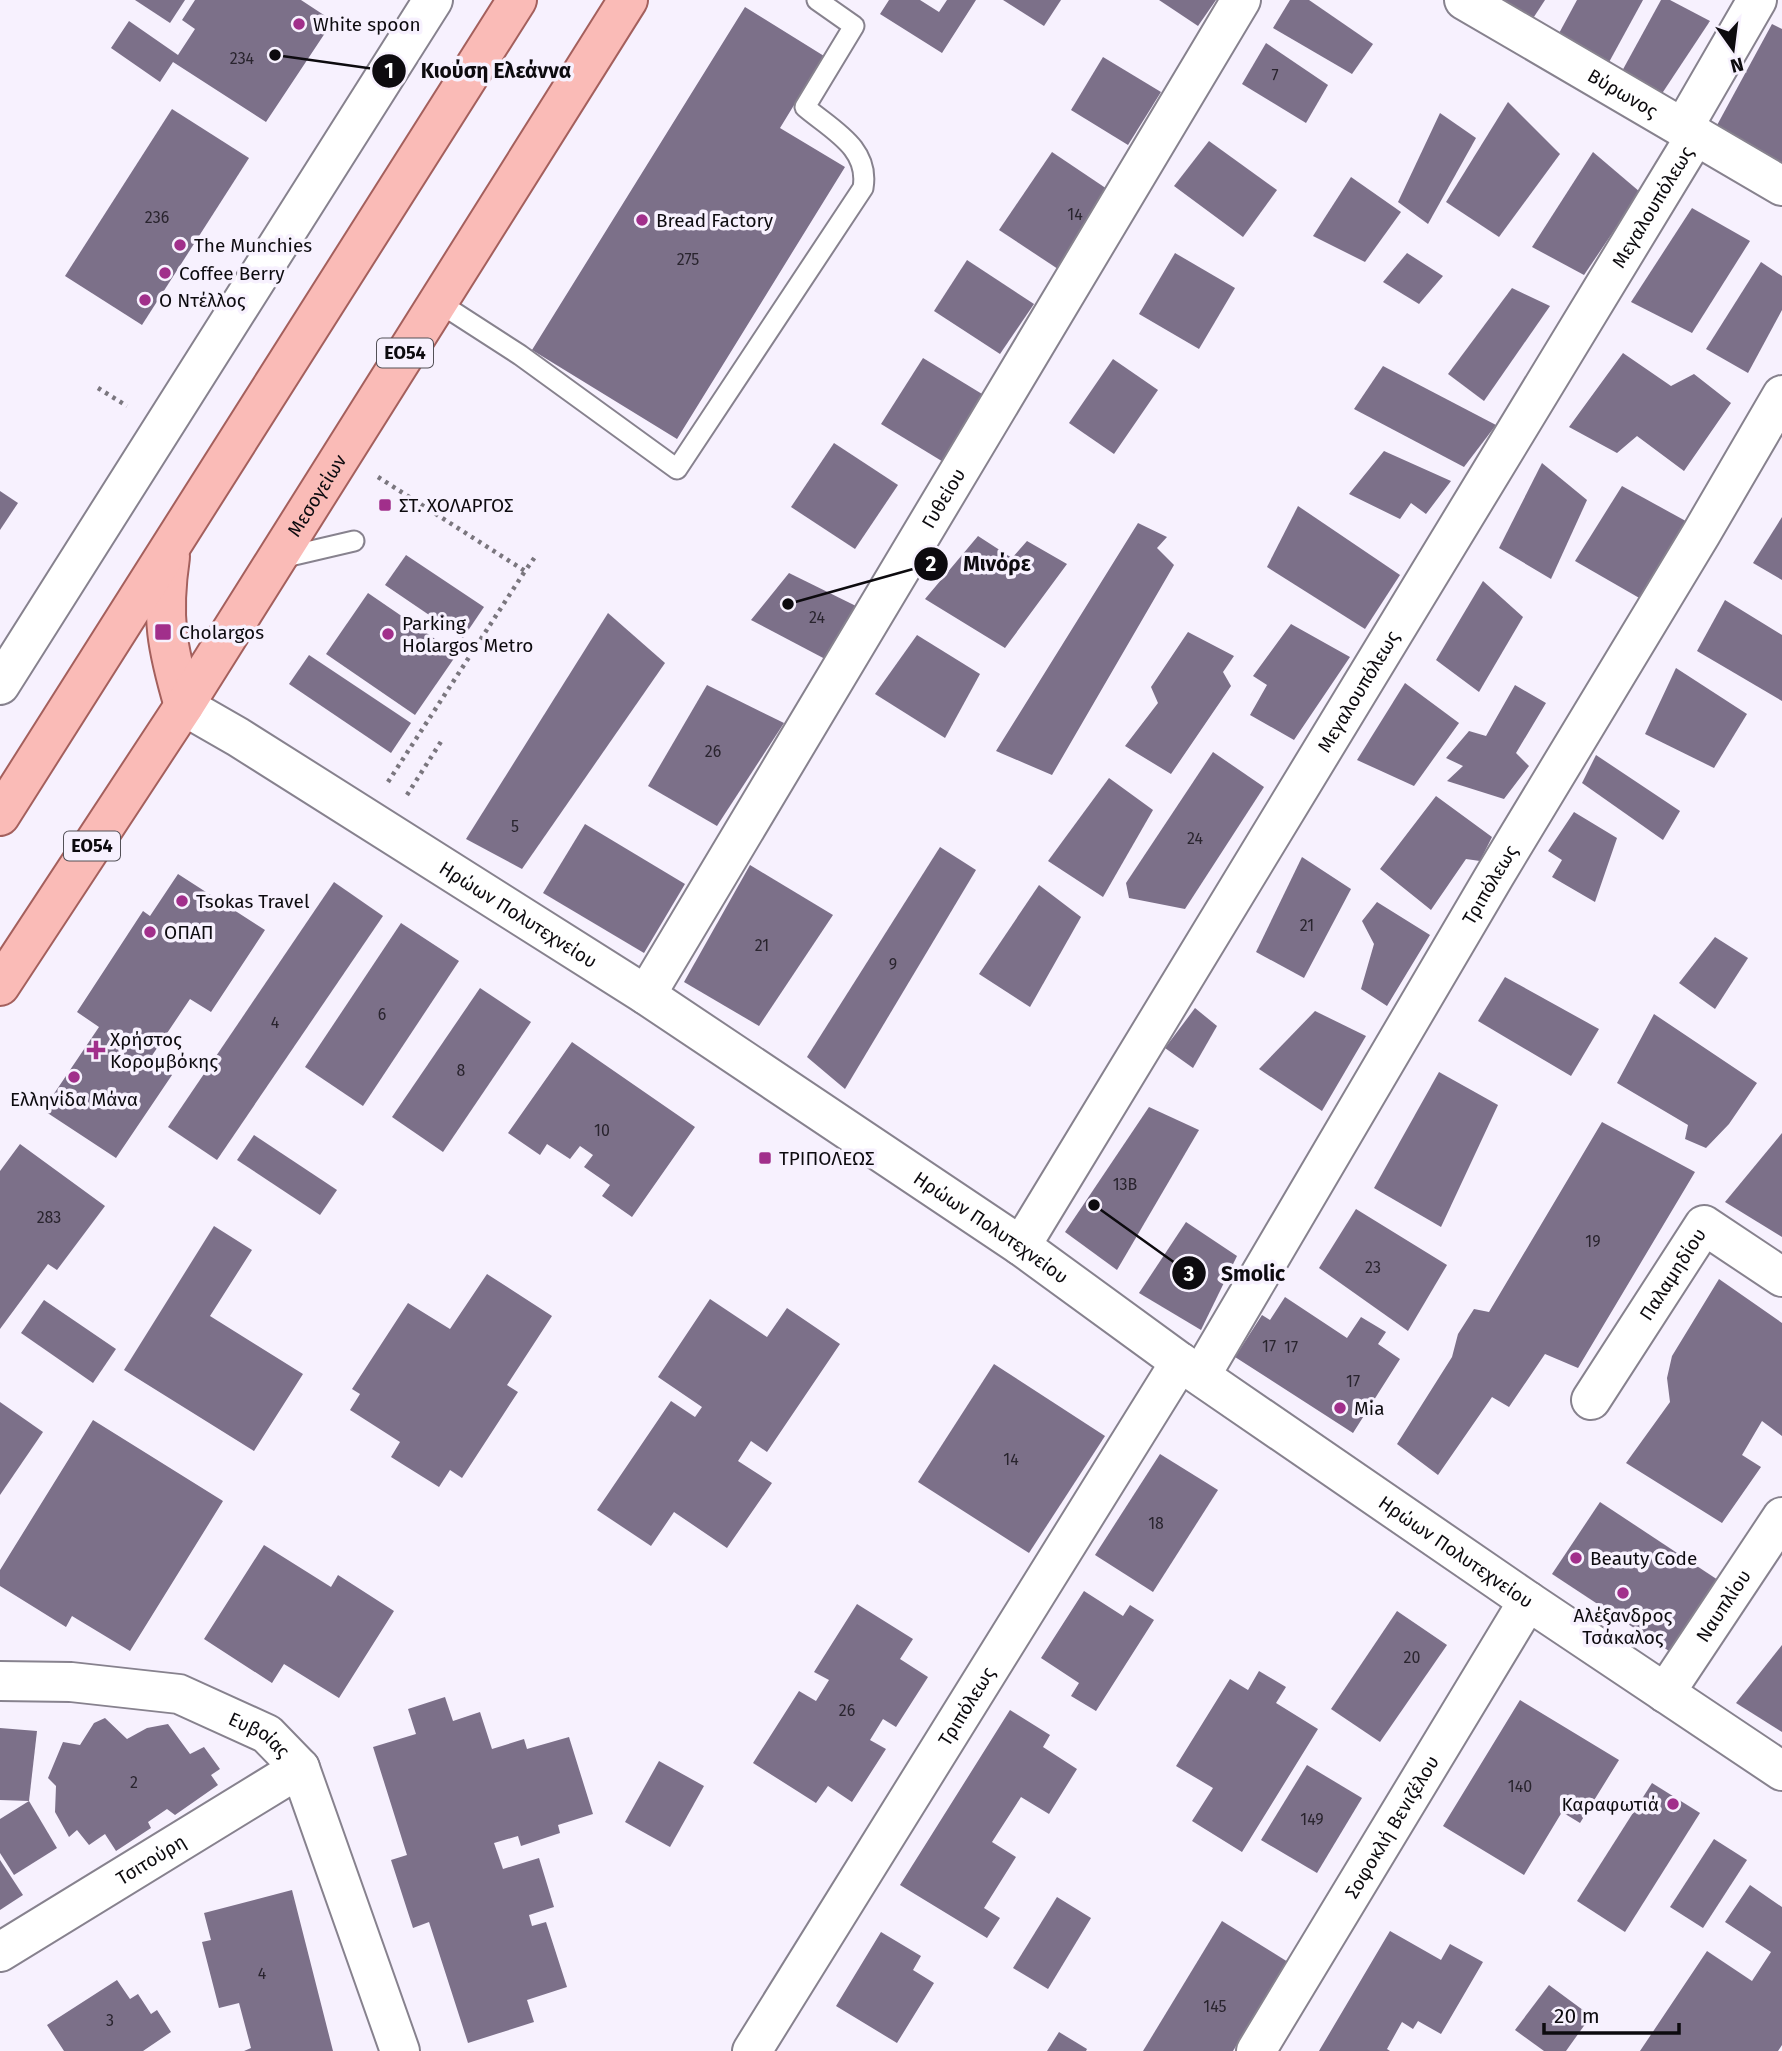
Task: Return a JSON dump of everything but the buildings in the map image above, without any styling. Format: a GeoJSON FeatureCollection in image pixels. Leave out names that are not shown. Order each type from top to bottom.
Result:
{"type":"FeatureCollection","features":[{"type":"Feature","properties":{"kind":"main road"},"geometry":{"type":"LineString","coordinates":[[0,816],[517,0]]}},
{"type":"Feature","properties":{"kind":"main road","name":"Μεσογείων"},"geometry":{"type":"LineString","coordinates":[[0,986],[184,706],[628,0]]}},
{"type":"Feature","properties":{"kind":"main road"},"geometry":{"type":"LineString","coordinates":[[172,546],[164,618],[172,666],[184,706]]}},
{"type":"Feature","properties":{"kind":"street","name":"Γυθείου"},"geometry":{"type":"LineString","coordinates":[[646,995],[1241,0]]}},
{"type":"Feature","properties":{"kind":"street","name":"Βύρωνος"},"geometry":{"type":"LineString","coordinates":[[1464,0],[1782,186]]}},
{"type":"Feature","properties":{"kind":"street","name":"Μεγαλουπόλεως"},"geometry":{"type":"LineString","coordinates":[[1021,1246],[1689,132],[1756,0]]}},
{"type":"Feature","properties":{"kind":"street"},"geometry":{"type":"LineString","coordinates":[[0,685],[423,3]]}},
{"type":"Feature","properties":{"kind":"street","name":"Τριπόλεως"},"geometry":{"type":"LineString","coordinates":[[752,2051],[1191,1369],[1495,875],[1782,395]]}},
{"type":"Feature","properties":{"kind":"street","name":"Ηρώων Πολυτεχνείου"},"geometry":{"type":"LineString","coordinates":[[184,706],[238,737],[646,995],[1021,1246],[1191,1369],[1528,1601],[1782,1771]]}},
{"type":"Feature","properties":{"kind":"street","name":"Παλαμηδίου"},"geometry":{"type":"LineString","coordinates":[[1591,1400],[1704,1225],[1782,1277]]}},
{"type":"Feature","properties":{"kind":"street","name":"Ναυπλίου"},"geometry":{"type":"LineString","coordinates":[[1665,1693],[1782,1517]]}},
{"type":"Feature","properties":{"kind":"street","name":"Σοφοκλή Βενιζέλου"},"geometry":{"type":"LineString","coordinates":[[1256,2051],[1528,1601]]}},
{"type":"Feature","properties":{"kind":"street","name":"Ευβοίας"},"geometry":{"type":"LineString","coordinates":[[0,1681],[71,1682],[179,1694],[267,1734],[300,1768],[400,2051]]}},
{"type":"Feature","properties":{"kind":"street","name":"Τσιτούρη"},"geometry":{"type":"LineString","coordinates":[[0,1952],[300,1768]]}},
{"type":"Feature","properties":{"kind":"lane"},"geometry":{"type":"LineString","coordinates":[[438,302],[520,355],[677,469],[863,188],[865,176],[856,150],[805,107],[854,26],[817,0]]}},
{"type":"Feature","properties":{"kind":"lane"},"geometry":{"type":"LineString","coordinates":[[276,559],[354,541]]}},
{"type":"Feature","properties":{"kind":"path"},"geometry":{"type":"LineString","coordinates":[[341,454],[525,571]]}},
{"type":"Feature","properties":{"kind":"path"},"geometry":{"type":"LineString","coordinates":[[375,824],[535,557]]}},
{"type":"Feature","properties":{"kind":"path"},"geometry":{"type":"LineString","coordinates":[[375,824],[442,740]]}},
{"type":"Feature","properties":{"kind":"place","name":"White spoon"},"geometry":{"type":"Point","coordinates":[299,24]}},
{"type":"Feature","properties":{"kind":"place","name":"Κιούση Ελεάννα"},"geometry":{"type":"Point","coordinates":[275,55]}},
{"type":"Feature","properties":{"kind":"place","name":"Bread Factory"},"geometry":{"type":"Point","coordinates":[642,220]}},
{"type":"Feature","properties":{"kind":"place","name":"The Munchies"},"geometry":{"type":"Point","coordinates":[180,245]}},
{"type":"Feature","properties":{"kind":"place","name":"Coffee Berry"},"geometry":{"type":"Point","coordinates":[165,273]}},
{"type":"Feature","properties":{"kind":"place","name":"Ο Ντέλλος"},"geometry":{"type":"Point","coordinates":[145,300]}},
{"type":"Feature","properties":{"kind":"place","name":"ΣΤ. ΧΟΛΑΡΓΟΣ"},"geometry":{"type":"Point","coordinates":[385,505]}},
{"type":"Feature","properties":{"kind":"place","name":"Μινόρε"},"geometry":{"type":"Point","coordinates":[788,604]}},
{"type":"Feature","properties":{"kind":"place","name":"Cholargos"},"geometry":{"type":"Point","coordinates":[163,632]}},
{"type":"Feature","properties":{"kind":"place","name":"Parking Holargos Metro"},"geometry":{"type":"Point","coordinates":[388,634]}},
{"type":"Feature","properties":{"kind":"place","name":"Tsokas Travel"},"geometry":{"type":"Point","coordinates":[182,901]}},
{"type":"Feature","properties":{"kind":"place","name":"ΟΠΑΠ"},"geometry":{"type":"Point","coordinates":[150,932]}},
{"type":"Feature","properties":{"kind":"place","name":"Χρήστος Κορομβόκης"},"geometry":{"type":"Point","coordinates":[96,1050]}},
{"type":"Feature","properties":{"kind":"place","name":"Ελληνίδα Μάνα"},"geometry":{"type":"Point","coordinates":[74,1077]}},
{"type":"Feature","properties":{"kind":"place","name":"ΤΡΙΠΟΛΕΩΣ"},"geometry":{"type":"Point","coordinates":[765,1158]}},
{"type":"Feature","properties":{"kind":"place","name":"Smolic"},"geometry":{"type":"Point","coordinates":[1094,1205]}},
{"type":"Feature","properties":{"kind":"place","name":"Mia"},"geometry":{"type":"Point","coordinates":[1340,1408]}},
{"type":"Feature","properties":{"kind":"place","name":"Beauty Code"},"geometry":{"type":"Point","coordinates":[1576,1558]}},
{"type":"Feature","properties":{"kind":"place","name":"Αλέξανδρος Τσάκαλος"},"geometry":{"type":"Point","coordinates":[1623,1593]}},
{"type":"Feature","properties":{"kind":"place","name":"Καραφωτιά"},"geometry":{"type":"Point","coordinates":[1673,1804]}}]}
